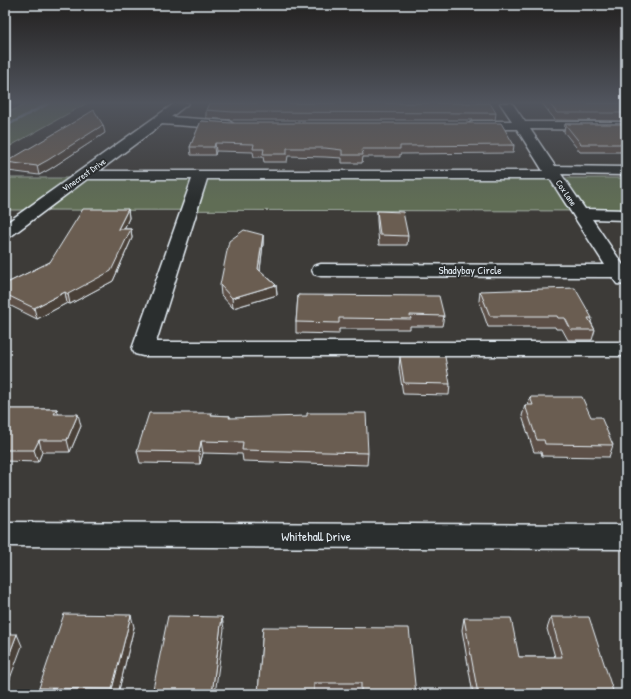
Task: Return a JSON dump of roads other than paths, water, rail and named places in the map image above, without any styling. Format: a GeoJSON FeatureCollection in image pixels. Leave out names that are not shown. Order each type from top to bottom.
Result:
{"type":"FeatureCollection","features":[{"type":"Feature","properties":{"kind":"street","name":"Vinecrest Drive"},"geometry":{"type":"LineString","coordinates":[[5,232],[138,136]]}},
{"type":"Feature","properties":{"kind":"street","name":"Cox Lane"},"geometry":{"type":"LineString","coordinates":[[527,136],[623,275]]}},
{"type":"Feature","properties":{"kind":"street"},"geometry":{"type":"LineString","coordinates":[[84,175],[552,173],[626,170]]}},
{"type":"Feature","properties":{"kind":"street"},"geometry":{"type":"LineString","coordinates":[[201,175],[143,349],[626,349]]}},
{"type":"Feature","properties":{"kind":"street"},"geometry":{"type":"LineString","coordinates":[[580,214],[626,215]]}},
{"type":"Feature","properties":{"kind":"street","name":"Shadybay Circle"},"geometry":{"type":"LineString","coordinates":[[321,270],[623,275]]}},
{"type":"Feature","properties":{"kind":"street","name":"Whitehall Drive"},"geometry":{"type":"LineString","coordinates":[[5,534],[626,538]]}}]}
